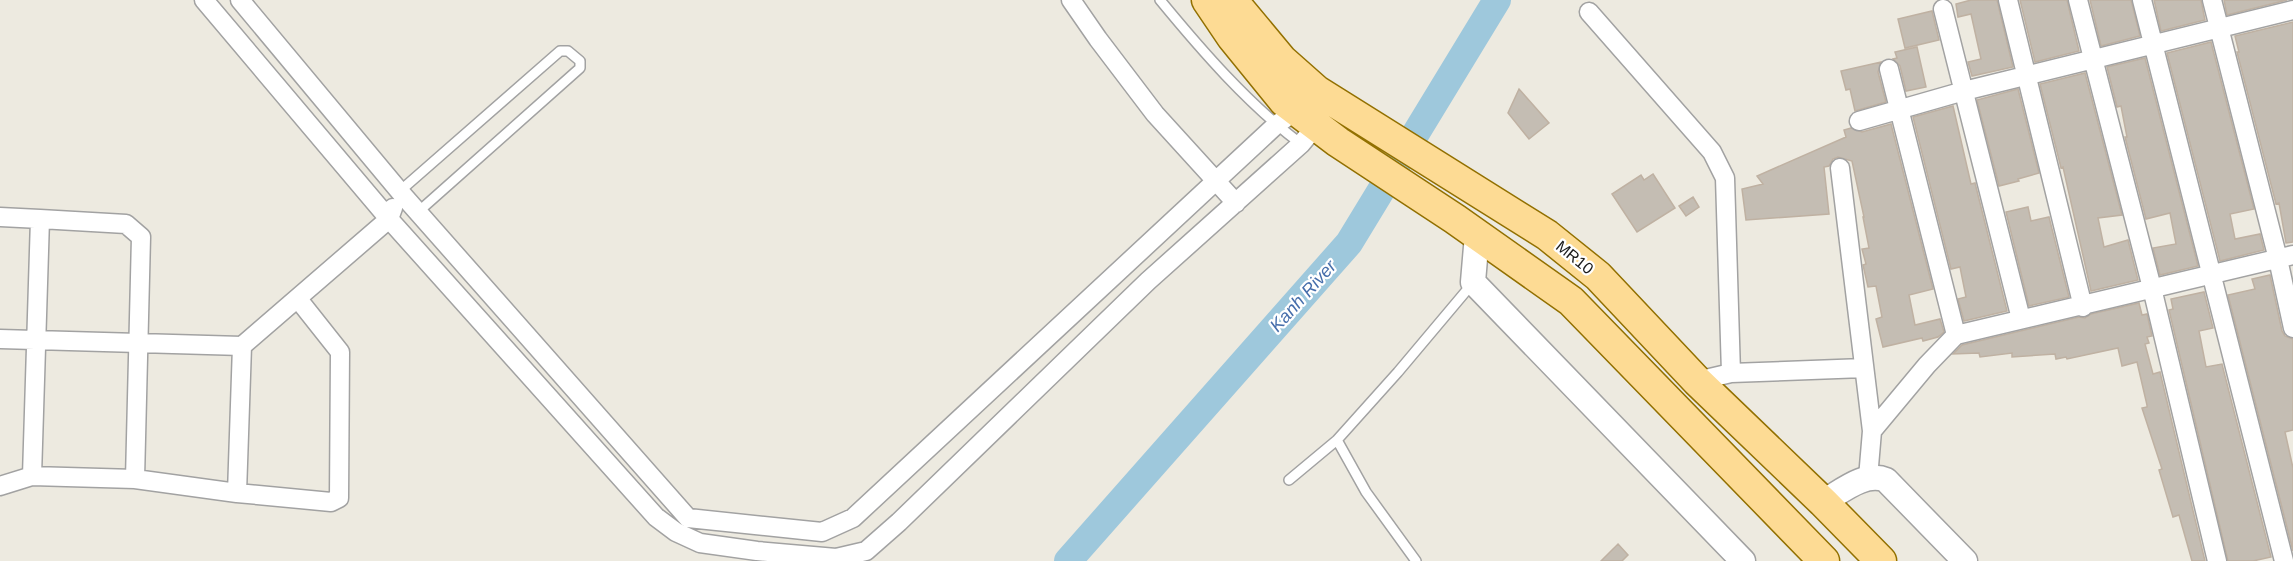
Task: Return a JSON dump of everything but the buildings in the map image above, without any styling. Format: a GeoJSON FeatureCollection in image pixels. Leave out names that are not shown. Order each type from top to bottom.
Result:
{"type":"FeatureCollection","features":[{"type":"Feature","properties":{"kind":"main road"},"geometry":{"type":"LineString","coordinates":[[1207,0],[1232,37],[1305,129],[1466,227],[1571,301],[1824,561]]}},
{"type":"Feature","properties":{"kind":"main road","name":"MR10"},"geometry":{"type":"LineString","coordinates":[[1232,0],[1282,60],[1317,91],[1547,235],[1598,276],[1697,381],[1881,561]]}},
{"type":"Feature","properties":{"kind":"street"},"geometry":{"type":"LineString","coordinates":[[204,0],[389,219],[656,517],[676,532],[700,543],[757,551],[836,558],[866,551],[899,522],[1148,281],[1236,202],[1305,129]]}},
{"type":"Feature","properties":{"kind":"street"},"geometry":{"type":"LineString","coordinates":[[240,0],[399,191],[688,518],[822,532],[853,518],[1216,181],[1305,129]]}},
{"type":"Feature","properties":{"kind":"street"},"geometry":{"type":"LineString","coordinates":[[1071,0],[1155,114],[1236,202]]}},
{"type":"Feature","properties":{"kind":"street"},"geometry":{"type":"LineString","coordinates":[[2008,0],[2083,307]]}},
{"type":"Feature","properties":{"kind":"street"},"geometry":{"type":"LineString","coordinates":[[2078,0],[2152,288],[2217,561]]}},
{"type":"Feature","properties":{"kind":"street"},"geometry":{"type":"LineString","coordinates":[[2142,0],[2284,561]]}},
{"type":"Feature","properties":{"kind":"street"},"geometry":{"type":"LineString","coordinates":[[2212,0],[2286,257],[2293,328]]}},
{"type":"Feature","properties":{"kind":"street"},"geometry":{"type":"LineString","coordinates":[[1943,9],[2021,319]]}},
{"type":"Feature","properties":{"kind":"street"},"geometry":{"type":"LineString","coordinates":[[1859,121],[1964,91],[2293,10]]}},
{"type":"Feature","properties":{"kind":"street"},"geometry":{"type":"LineString","coordinates":[[1589,12],[1712,152],[1725,178],[1731,373]]}},
{"type":"Feature","properties":{"kind":"street"},"geometry":{"type":"LineString","coordinates":[[1889,69],[1956,335]]}},
{"type":"Feature","properties":{"kind":"street"},"geometry":{"type":"LineString","coordinates":[[1840,168],[1872,431],[1868,478]]}},
{"type":"Feature","properties":{"kind":"street"},"geometry":{"type":"LineString","coordinates":[[389,219],[399,191]]}},
{"type":"Feature","properties":{"kind":"street"},"geometry":{"type":"LineString","coordinates":[[0,339],[242,345],[389,219],[418,212]]}},
{"type":"Feature","properties":{"kind":"street"},"geometry":{"type":"LineString","coordinates":[[0,217],[126,224],[141,237],[135,479]]}},
{"type":"Feature","properties":{"kind":"street"},"geometry":{"type":"LineString","coordinates":[[32,476],[40,219]]}},
{"type":"Feature","properties":{"kind":"street"},"geometry":{"type":"LineString","coordinates":[[1466,227],[1473,282],[1743,561]]}},
{"type":"Feature","properties":{"kind":"street"},"geometry":{"type":"LineString","coordinates":[[1872,431],[1927,365],[1956,335],[2083,307],[2152,288],[2286,257]]}},
{"type":"Feature","properties":{"kind":"street"},"geometry":{"type":"LineString","coordinates":[[0,486],[32,476],[135,479],[237,493],[331,502],[339,498],[340,352],[298,299]]}},
{"type":"Feature","properties":{"kind":"street"},"geometry":{"type":"LineString","coordinates":[[237,493],[242,345]]}},
{"type":"Feature","properties":{"kind":"street"},"geometry":{"type":"LineString","coordinates":[[1697,381],[1731,373],[1864,368]]}},
{"type":"Feature","properties":{"kind":"street"},"geometry":{"type":"LineString","coordinates":[[1823,502],[1868,478],[1880,477],[1886,480],[1965,561]]}},
{"type":"Feature","properties":{"kind":"lane"},"geometry":{"type":"LineString","coordinates":[[1160,0],[1191,39],[1305,129]]}},
{"type":"Feature","properties":{"kind":"lane"},"geometry":{"type":"LineString","coordinates":[[399,191],[560,51],[568,51],[580,61],[580,68],[418,212]]}},
{"type":"Feature","properties":{"kind":"lane"},"geometry":{"type":"LineString","coordinates":[[1289,480],[1337,440],[1398,372],[1473,282]]}},
{"type":"Feature","properties":{"kind":"lane"},"geometry":{"type":"LineString","coordinates":[[1337,440],[1366,492],[1416,561]]}},
{"type":"Feature","properties":{"kind":"waterway","name":"Kanh River"},"geometry":{"type":"LineString","coordinates":[[1068,561],[1349,243],[1497,0]]}}]}
